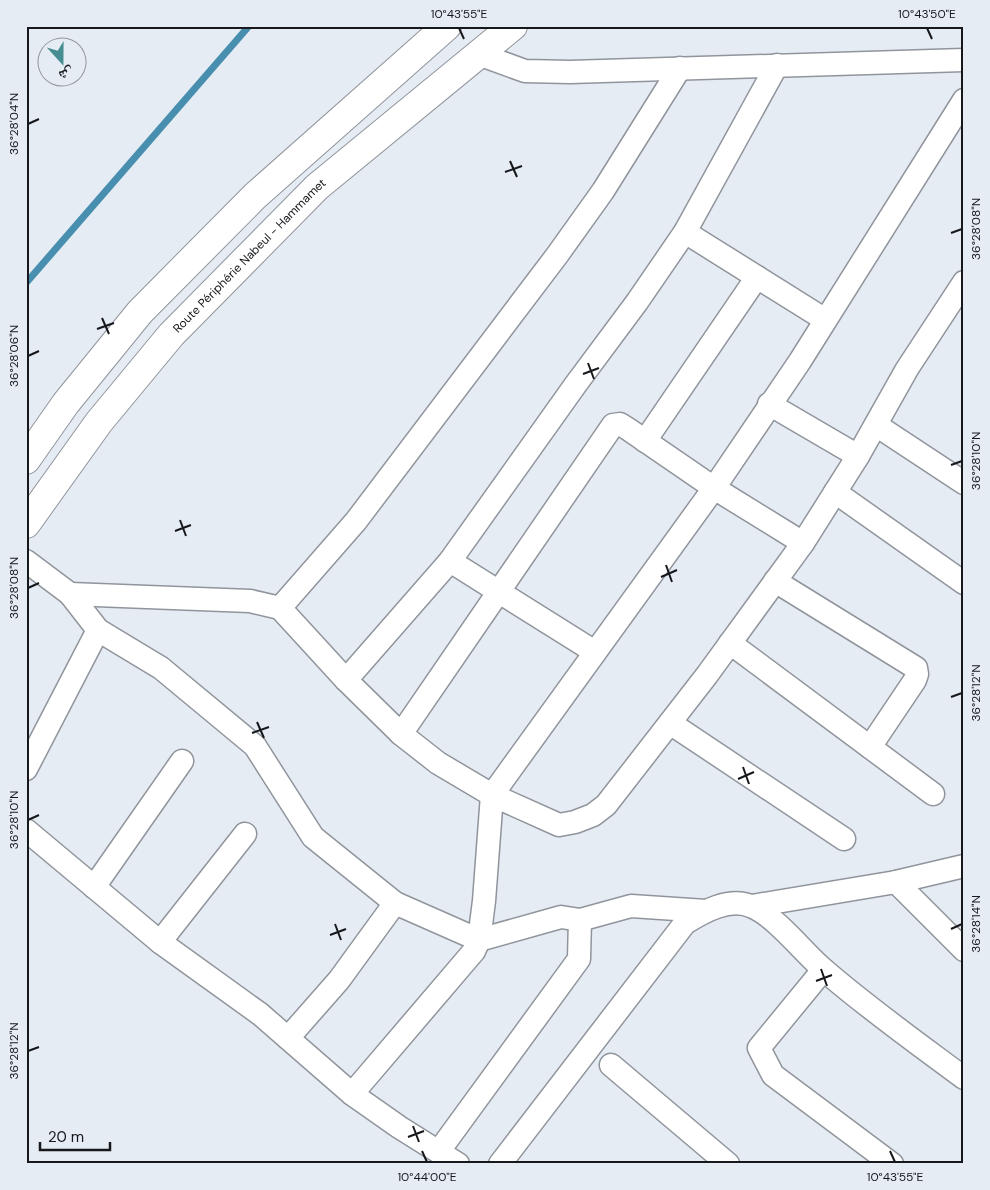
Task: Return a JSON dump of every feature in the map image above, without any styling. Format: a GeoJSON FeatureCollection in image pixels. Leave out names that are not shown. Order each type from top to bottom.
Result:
{"type":"FeatureCollection","features":[{"type":"Feature","properties":{"kind":"highway"},"geometry":{"type":"LineString","coordinates":[[26,460],[66,403],[140,312],[254,196],[446,26]]}},
{"type":"Feature","properties":{"kind":"highway","name":"Route Périphérie Nabeul - Hammamet"},"geometry":{"type":"LineString","coordinates":[[26,524],[99,422],[170,335],[317,187],[513,26]]}},
{"type":"Feature","properties":{"kind":"street"},"geometry":{"type":"LineString","coordinates":[[478,54],[525,71],[576,72],[964,60]]}},
{"type":"Feature","properties":{"kind":"street"},"geometry":{"type":"LineString","coordinates":[[346,680],[450,561],[637,302],[685,232],[777,65]]}},
{"type":"Feature","properties":{"kind":"street"},"geometry":{"type":"LineString","coordinates":[[280,608],[356,521],[558,254],[603,191],[680,68]]}},
{"type":"Feature","properties":{"kind":"street"},"geometry":{"type":"LineString","coordinates":[[352,1094],[474,951],[478,940],[484,901],[492,795],[714,488],[770,404],[964,100]]}},
{"type":"Feature","properties":{"kind":"street"},"geometry":{"type":"LineString","coordinates":[[685,232],[824,319]]}},
{"type":"Feature","properties":{"kind":"street"},"geometry":{"type":"LineString","coordinates":[[644,441],[757,277]]}},
{"type":"Feature","properties":{"kind":"street"},"geometry":{"type":"LineString","coordinates":[[70,594],[250,601],[280,608],[346,680],[401,734],[438,763],[492,795],[559,826],[575,822],[593,815],[606,804],[670,723],[776,581],[803,543],[858,456],[906,369],[964,282]]}},
{"type":"Feature","properties":{"kind":"street"},"geometry":{"type":"LineString","coordinates":[[770,404],[858,456]]}},
{"type":"Feature","properties":{"kind":"street"},"geometry":{"type":"LineString","coordinates":[[401,734],[613,425],[620,424],[714,488],[803,543]]}},
{"type":"Feature","properties":{"kind":"street"},"geometry":{"type":"LineString","coordinates":[[876,425],[964,483]]}},
{"type":"Feature","properties":{"kind":"street"},"geometry":{"type":"LineString","coordinates":[[835,492],[964,583]]}},
{"type":"Feature","properties":{"kind":"street"},"geometry":{"type":"LineString","coordinates":[[26,561],[70,594],[98,632],[161,668],[255,746],[313,837],[394,903],[478,940],[561,917],[580,920],[631,906],[706,911]]}},
{"type":"Feature","properties":{"kind":"street"},"geometry":{"type":"LineString","coordinates":[[450,561],[595,652]]}},
{"type":"Feature","properties":{"kind":"street"},"geometry":{"type":"LineString","coordinates":[[776,581],[916,668],[915,680],[870,747]]}},
{"type":"Feature","properties":{"kind":"street"},"geometry":{"type":"LineString","coordinates":[[26,769],[98,632]]}},
{"type":"Feature","properties":{"kind":"street"},"geometry":{"type":"LineString","coordinates":[[730,643],[933,794]]}},
{"type":"Feature","properties":{"kind":"street"},"geometry":{"type":"LineString","coordinates":[[670,723],[844,839]]}},
{"type":"Feature","properties":{"kind":"street"},"geometry":{"type":"LineString","coordinates":[[94,886],[182,761]]}},
{"type":"Feature","properties":{"kind":"street"},"geometry":{"type":"LineString","coordinates":[[26,830],[160,942],[260,1014],[352,1094],[399,1127],[458,1164]]}},
{"type":"Feature","properties":{"kind":"street"},"geometry":{"type":"LineString","coordinates":[[160,942],[245,834]]}},
{"type":"Feature","properties":{"kind":"street"},"geometry":{"type":"LineString","coordinates":[[500,1164],[685,924],[706,911],[727,904],[752,906],[896,882],[964,866]]}},
{"type":"Feature","properties":{"kind":"street"},"geometry":{"type":"LineString","coordinates":[[896,882],[964,950]]}},
{"type":"Feature","properties":{"kind":"street"},"geometry":{"type":"LineString","coordinates":[[288,1038],[339,980],[394,903]]}},
{"type":"Feature","properties":{"kind":"street"},"geometry":{"type":"LineString","coordinates":[[752,906],[766,916],[824,970],[964,1078]]}},
{"type":"Feature","properties":{"kind":"street"},"geometry":{"type":"LineString","coordinates":[[439,1151],[579,959],[580,920]]}},
{"type":"Feature","properties":{"kind":"street"},"geometry":{"type":"LineString","coordinates":[[824,970],[759,1048],[773,1075],[892,1164]]}},
{"type":"Feature","properties":{"kind":"street"},"geometry":{"type":"LineString","coordinates":[[611,1065],[728,1164]]}},
{"type":"Feature","properties":{"kind":"waterway"},"geometry":{"type":"LineString","coordinates":[[26,283],[249,26]]}}]}
